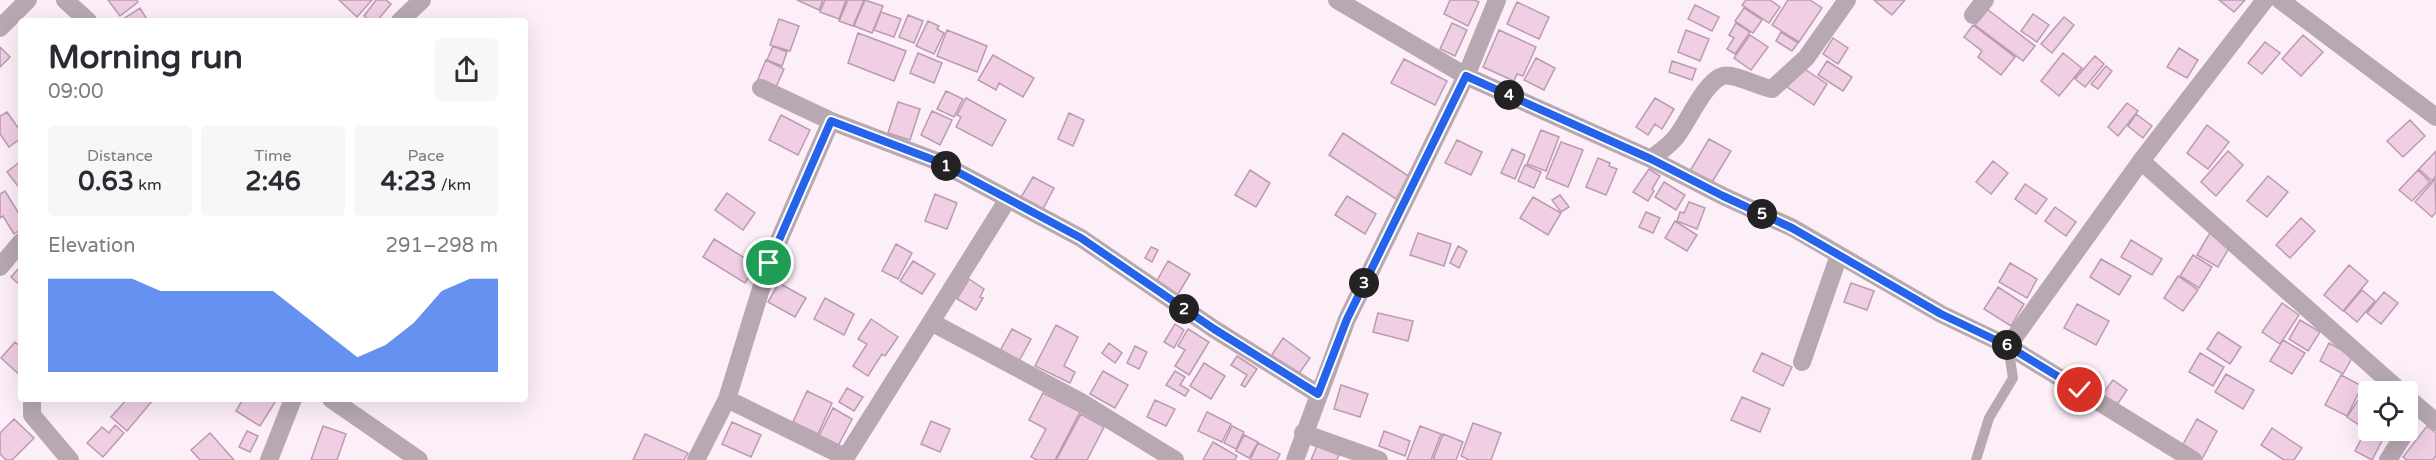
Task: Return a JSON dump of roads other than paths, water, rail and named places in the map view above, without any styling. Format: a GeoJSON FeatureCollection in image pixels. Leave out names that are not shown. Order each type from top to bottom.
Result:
{"type":"FeatureCollection","features":[{"type":"Feature","properties":{"kind":"street"},"geometry":{"type":"LineString","coordinates":[[0,28],[28,0]]}},
{"type":"Feature","properties":{"kind":"street"},"geometry":{"type":"LineString","coordinates":[[65,0],[85,18]]}},
{"type":"Feature","properties":{"kind":"street"},"geometry":{"type":"LineString","coordinates":[[403,18],[422,0]]}},
{"type":"Feature","properties":{"kind":"street"},"geometry":{"type":"LineString","coordinates":[[1337,0],[1466,76],[1651,159],[1792,228],[1941,314],[2008,346],[2193,460]]}},
{"type":"Feature","properties":{"kind":"street"},"geometry":{"type":"LineString","coordinates":[[1295,460],[1303,433],[1347,319],[1466,76],[1497,0]]}},
{"type":"Feature","properties":{"kind":"street"},"geometry":{"type":"LineString","coordinates":[[1651,159],[1674,139],[1711,83],[1724,76],[1733,76],[1757,86],[1772,89],[1806,58],[1847,0]]}},
{"type":"Feature","properties":{"kind":"street"},"geometry":{"type":"LineString","coordinates":[[1973,15],[1985,0]]}},
{"type":"Feature","properties":{"kind":"street"},"geometry":{"type":"LineString","coordinates":[[2008,346],[2141,161],[2265,0]]}},
{"type":"Feature","properties":{"kind":"street"},"geometry":{"type":"LineString","coordinates":[[2280,0],[2436,117]]}},
{"type":"Feature","properties":{"kind":"street"},"geometry":{"type":"LineString","coordinates":[[761,88],[831,121],[939,162],[1081,238],[1214,329],[1318,394]]}},
{"type":"Feature","properties":{"kind":"street"},"geometry":{"type":"LineString","coordinates":[[696,460],[727,399],[769,263],[831,121]]}},
{"type":"Feature","properties":{"kind":"street"},"geometry":{"type":"LineString","coordinates":[[2141,161],[2389,381]]}},
{"type":"Feature","properties":{"kind":"street"},"geometry":{"type":"LineString","coordinates":[[727,399],[845,459],[1008,199]]}},
{"type":"Feature","properties":{"kind":"street"},"geometry":{"type":"LineString","coordinates":[[0,267],[18,246]]}},
{"type":"Feature","properties":{"kind":"street"},"geometry":{"type":"LineString","coordinates":[[1802,362],[1839,255]]}},
{"type":"Feature","properties":{"kind":"street"},"geometry":{"type":"LineString","coordinates":[[931,322],[1081,402],[1175,460]]}},
{"type":"Feature","properties":{"kind":"street"},"geometry":{"type":"LineString","coordinates":[[30,402],[32,415],[70,460]]}},
{"type":"Feature","properties":{"kind":"street"},"geometry":{"type":"LineString","coordinates":[[269,460],[293,402]]}},
{"type":"Feature","properties":{"kind":"street"},"geometry":{"type":"LineString","coordinates":[[335,402],[419,460]]}},
{"type":"Feature","properties":{"kind":"street"},"geometry":{"type":"LineString","coordinates":[[2418,407],[2436,422]]}},
{"type":"Feature","properties":{"kind":"street"},"geometry":{"type":"LineString","coordinates":[[1303,433],[1378,460]]}},
{"type":"Feature","properties":{"kind":"street"},"geometry":{"type":"LineString","coordinates":[[2388,460],[2400,441]]}},
{"type":"Feature","properties":{"kind":"lane"},"geometry":{"type":"LineString","coordinates":[[1976,460],[1989,418],[2013,378],[2008,346]]}}]}
